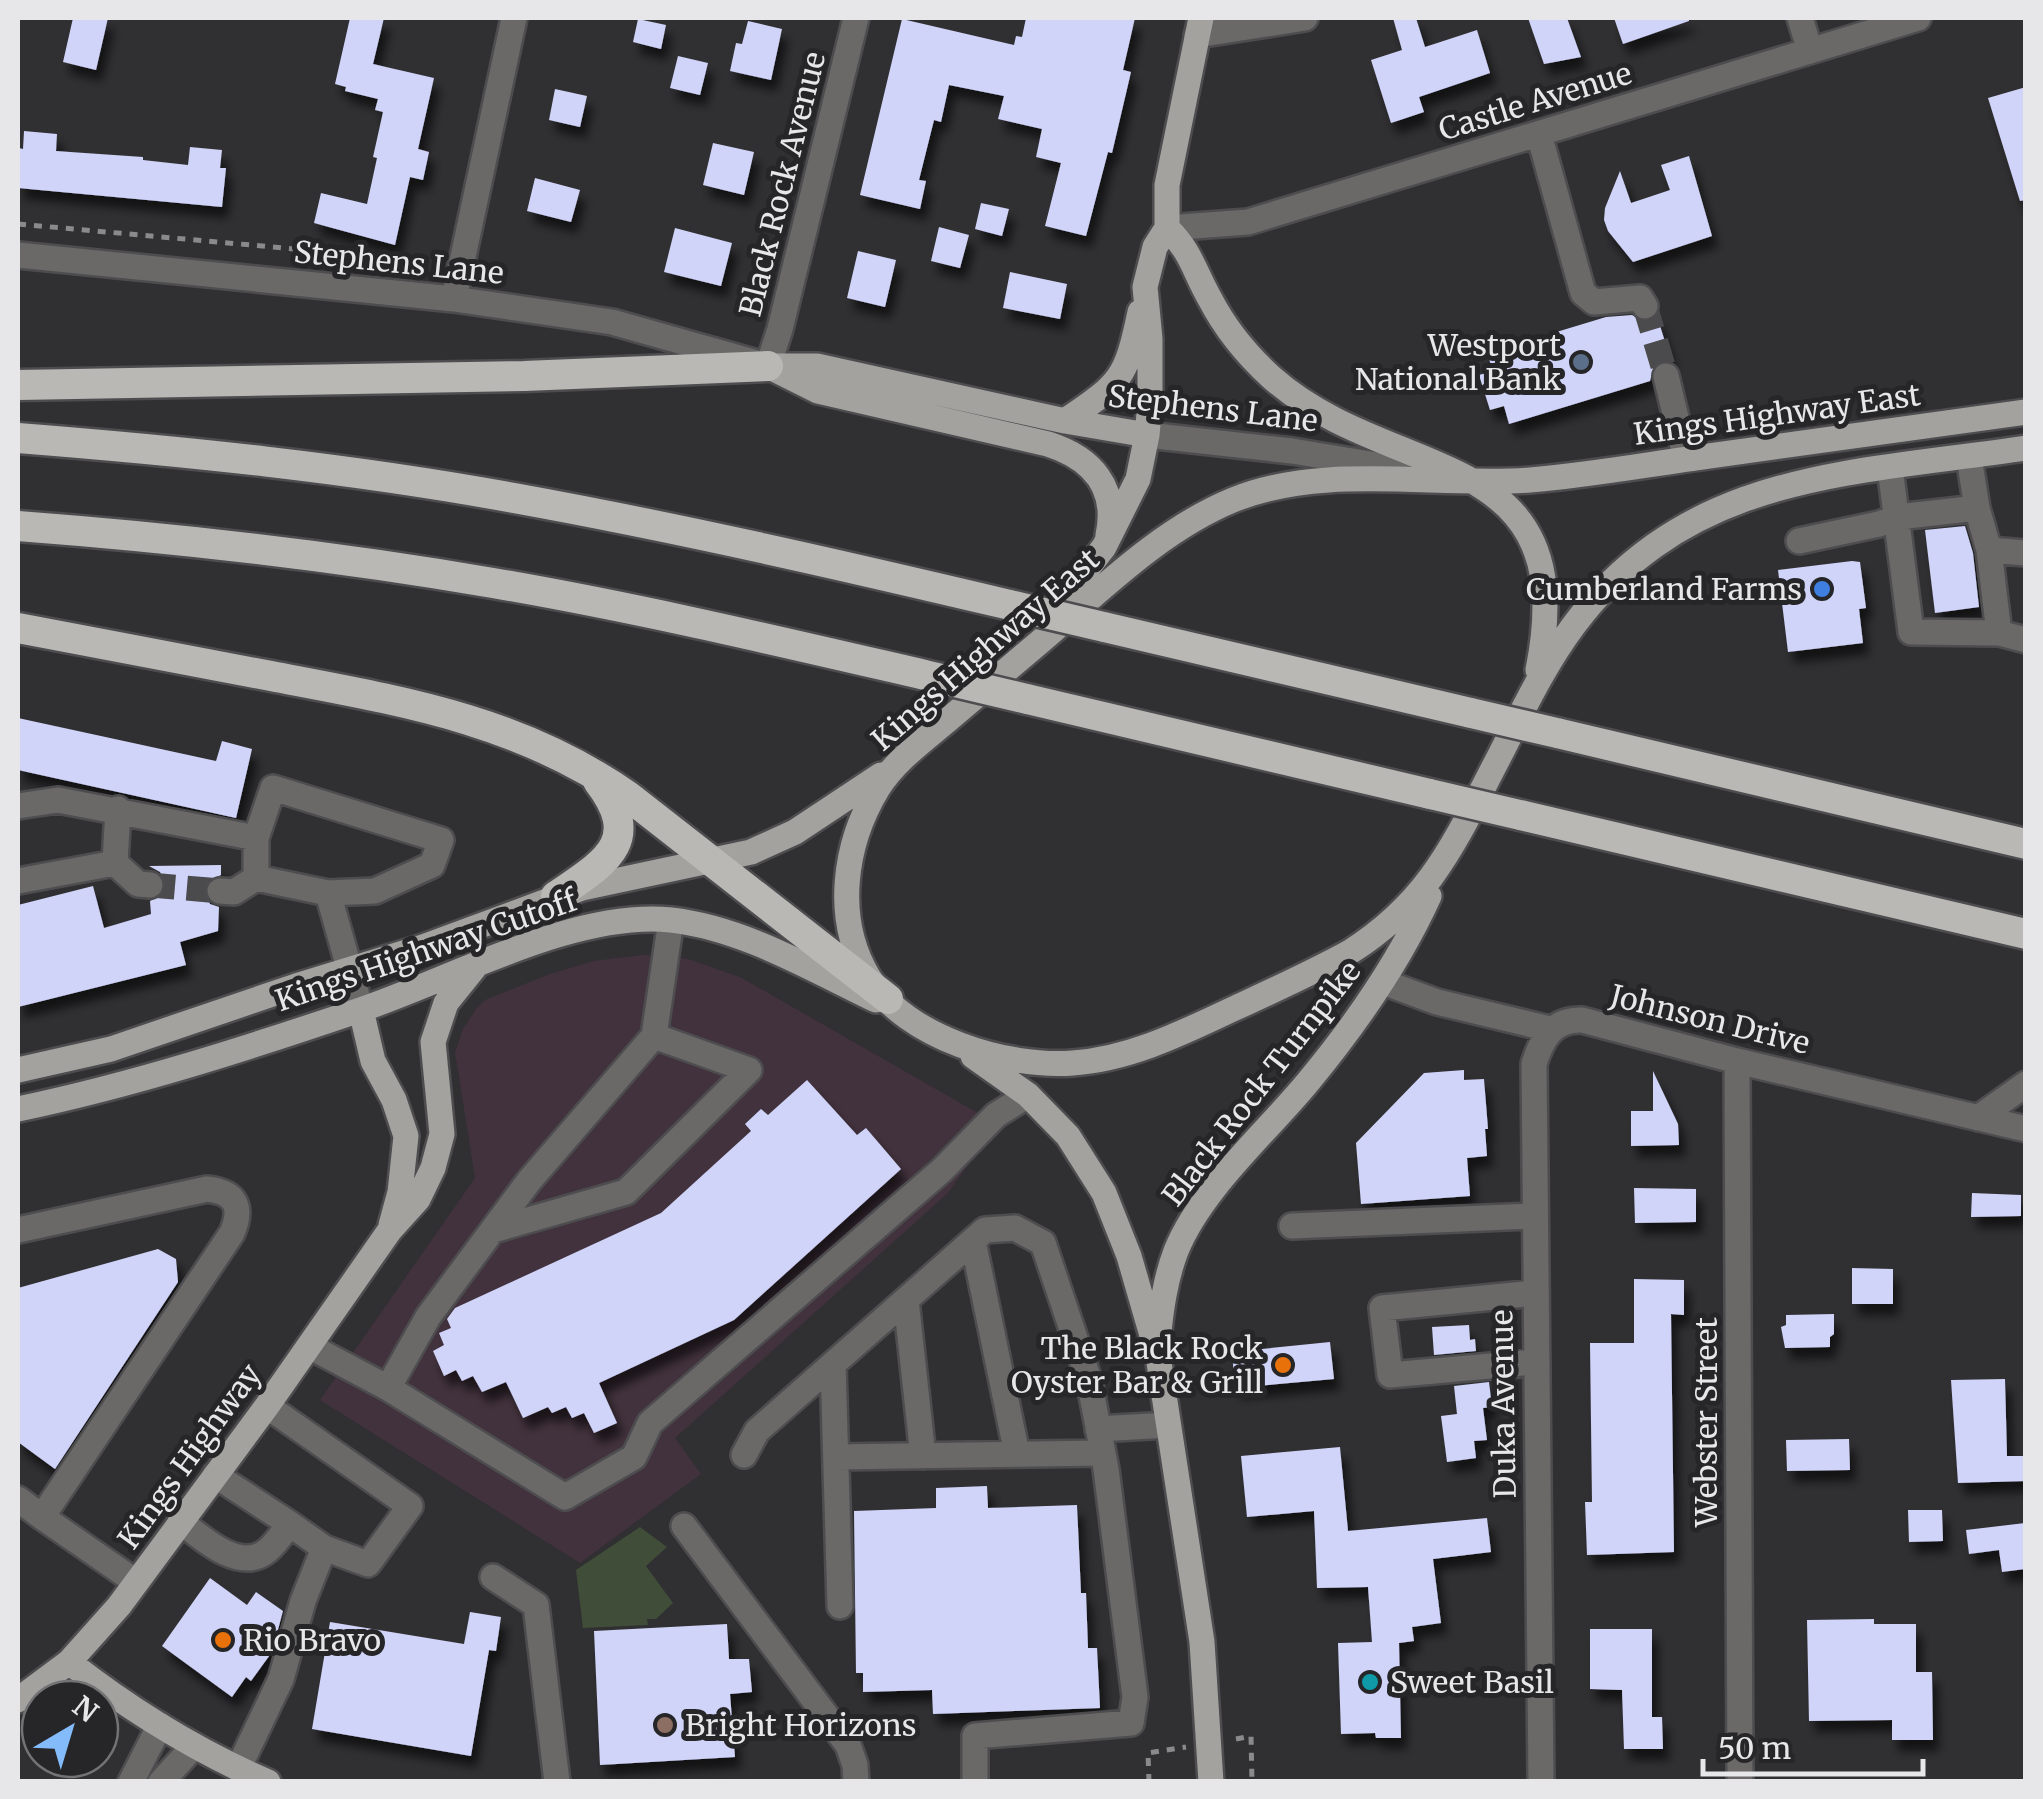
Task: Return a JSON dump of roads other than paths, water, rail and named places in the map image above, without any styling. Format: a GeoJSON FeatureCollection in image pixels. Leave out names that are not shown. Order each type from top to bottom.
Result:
{"type":"FeatureCollection","features":[{"type":"Feature","properties":{"kind":"highway"},"geometry":{"type":"LineString","coordinates":[[18,384],[524,376],[768,366]]}},
{"type":"Feature","properties":{"kind":"highway"},"geometry":{"type":"LineString","coordinates":[[18,438],[302,466],[510,497],[717,537],[2026,844]]}},
{"type":"Feature","properties":{"kind":"highway"},"geometry":{"type":"LineString","coordinates":[[18,526],[206,543],[492,583],[700,623],[2026,934]]}},
{"type":"Feature","properties":{"kind":"highway"},"geometry":{"type":"LineString","coordinates":[[18,628],[432,709],[525,738],[586,767],[897,1007]]}},
{"type":"Feature","properties":{"kind":"highway"},"geometry":{"type":"LineString","coordinates":[[556,896],[602,863],[619,836],[618,809],[586,767]]}},
{"type":"Feature","properties":{"kind":"main road"},"geometry":{"type":"LineString","coordinates":[[1065,421],[1109,391],[1122,376],[1132,353],[1155,248],[1166,228],[1167,186],[1199,26]]}},
{"type":"Feature","properties":{"kind":"main road"},"geometry":{"type":"LineString","coordinates":[[1166,228],[1191,256],[1221,319],[1274,379],[1316,409],[1473,482],[1522,519],[1537,553],[1544,592],[1539,666],[1532,694]]}},
{"type":"Feature","properties":{"kind":"main road"},"geometry":{"type":"LineString","coordinates":[[1012,666],[1104,548],[1138,479],[1147,435],[1151,359],[1145,287]]}},
{"type":"Feature","properties":{"kind":"main road","name":"Stephens Lane"},"geometry":{"type":"LineString","coordinates":[[768,366],[817,366],[1065,421],[1147,435]]}},
{"type":"Feature","properties":{"kind":"main road","name":"Stephens Lane"},"geometry":{"type":"LineString","coordinates":[[768,366],[818,391],[1048,444],[1072,453],[1093,468],[1107,489],[1111,515],[1104,548]]}},
{"type":"Feature","properties":{"kind":"main road","name":"Kings Highway East"},"geometry":{"type":"LineString","coordinates":[[2026,412],[1533,480],[1314,481],[1261,490],[1233,500],[1205,513],[1162,542],[893,766],[862,818],[848,864],[848,915],[853,940],[872,982],[897,1007],[949,1039],[999,1057],[1050,1064],[1104,1059],[1155,1044],[1305,976],[1350,952],[1394,921],[1431,882],[1445,860],[1558,649],[1590,605],[1624,569],[1666,536],[1712,510],[1761,491],[2026,448]]}},
{"type":"Feature","properties":{"kind":"main road","name":"Kings Highway Cutoff"},"geometry":{"type":"LineString","coordinates":[[18,1070],[111,1050],[423,947],[556,896],[750,852],[796,832],[893,766]]}},
{"type":"Feature","properties":{"kind":"main road","name":"Black Rock Turnpike"},"geometry":{"type":"LineString","coordinates":[[1158,1356],[1169,1272],[1188,1226],[1330,1054],[1383,982],[1445,860]]}},
{"type":"Feature","properties":{"kind":"main road","name":"Kings Highway Cutoff"},"geometry":{"type":"LineString","coordinates":[[18,1109],[163,1072],[361,1010],[586,926],[614,921],[671,920],[702,926],[764,948],[897,1007]]}},
{"type":"Feature","properties":{"kind":"main road","name":"Kings Highway"},"geometry":{"type":"LineString","coordinates":[[18,1700],[68,1662],[136,1582],[267,1406],[390,1230],[418,1198],[433,1168],[442,1134],[434,1042],[446,1004],[475,967]]}},
{"type":"Feature","properties":{"kind":"main road","name":"Kings Highway"},"geometry":{"type":"LineString","coordinates":[[361,1010],[373,1062],[394,1100],[406,1136],[400,1192],[390,1230]]}},
{"type":"Feature","properties":{"kind":"main road","name":"Black Rock Turnpike"},"geometry":{"type":"LineString","coordinates":[[949,1039],[1028,1096],[1068,1136],[1104,1193],[1125,1245],[1158,1356],[1202,1642],[1211,1782]]}},
{"type":"Feature","properties":{"kind":"main road"},"geometry":{"type":"LineString","coordinates":[[68,1662],[194,1746],[268,1782]]}},
{"type":"Feature","properties":{"kind":"street"},"geometry":{"type":"LineString","coordinates":[[454,298],[514,18]]}},
{"type":"Feature","properties":{"kind":"street","name":"Black Rock Avenue"},"geometry":{"type":"LineString","coordinates":[[768,366],[856,18]]}},
{"type":"Feature","properties":{"kind":"street"},"geometry":{"type":"LineString","coordinates":[[1199,26],[1305,18]]}},
{"type":"Feature","properties":{"kind":"street"},"geometry":{"type":"LineString","coordinates":[[1800,18],[1810,51]]}},
{"type":"Feature","properties":{"kind":"street","name":"Castle Avenue"},"geometry":{"type":"LineString","coordinates":[[1166,228],[1248,222],[1918,18]]}},
{"type":"Feature","properties":{"kind":"street"},"geometry":{"type":"LineString","coordinates":[[1539,134],[1583,293],[1594,302],[1640,298],[1645,306]]}},
{"type":"Feature","properties":{"kind":"street","name":"Stephens Lane"},"geometry":{"type":"LineString","coordinates":[[18,255],[454,298],[612,322],[768,366]]}},
{"type":"Feature","properties":{"kind":"street"},"geometry":{"type":"LineString","coordinates":[[1666,376],[1686,459]]}},
{"type":"Feature","properties":{"kind":"street","name":"Stephens Lane"},"geometry":{"type":"LineString","coordinates":[[1147,435],[1337,457],[1473,482]]}},
{"type":"Feature","properties":{"kind":"street"},"geometry":{"type":"LineString","coordinates":[[1969,456],[1989,550],[1999,633]]}},
{"type":"Feature","properties":{"kind":"street"},"geometry":{"type":"LineString","coordinates":[[1890,468],[1912,632],[1999,633],[2026,640]]}},
{"type":"Feature","properties":{"kind":"street"},"geometry":{"type":"LineString","coordinates":[[1799,541],[1898,517],[1977,508]]}},
{"type":"Feature","properties":{"kind":"street"},"geometry":{"type":"LineString","coordinates":[[1989,550],[2026,554]]}},
{"type":"Feature","properties":{"kind":"street"},"geometry":{"type":"LineString","coordinates":[[220,892],[234,892],[256,878],[328,894],[374,890],[432,865],[441,840],[272,788],[256,838],[256,878]]}},
{"type":"Feature","properties":{"kind":"street"},"geometry":{"type":"LineString","coordinates":[[18,806],[58,800],[256,838]]}},
{"type":"Feature","properties":{"kind":"street"},"geometry":{"type":"LineString","coordinates":[[115,863],[118,809]]}},
{"type":"Feature","properties":{"kind":"street"},"geometry":{"type":"LineString","coordinates":[[18,881],[115,863]]}},
{"type":"Feature","properties":{"kind":"street"},"geometry":{"type":"LineString","coordinates":[[115,863],[138,884],[150,885]]}},
{"type":"Feature","properties":{"kind":"street"},"geometry":{"type":"LineString","coordinates":[[328,894],[361,1010]]}},
{"type":"Feature","properties":{"kind":"street"},"geometry":{"type":"LineString","coordinates":[[388,1388],[428,1317],[529,1182],[654,1036],[671,920]]}},
{"type":"Feature","properties":{"kind":"street","name":"Johnson Drive"},"geometry":{"type":"LineString","coordinates":[[1383,982],[1436,1002],[1550,1030],[1571,1020],[1582,1020],[2026,1129]]}},
{"type":"Feature","properties":{"kind":"street","name":"Duka Avenue"},"geometry":{"type":"LineString","coordinates":[[1541,1782],[1534,1064],[1539,1046],[1550,1030]]}},
{"type":"Feature","properties":{"kind":"street"},"geometry":{"type":"LineString","coordinates":[[494,1230],[626,1192],[749,1070],[654,1036]]}},
{"type":"Feature","properties":{"kind":"street","name":"Webster Street"},"geometry":{"type":"LineString","coordinates":[[1737,1061],[1740,1782]]}},
{"type":"Feature","properties":{"kind":"street"},"geometry":{"type":"LineString","coordinates":[[1978,1118],[2026,1084]]}},
{"type":"Feature","properties":{"kind":"street"},"geometry":{"type":"LineString","coordinates":[[309,1346],[388,1388],[565,1496],[634,1458],[650,1422],[942,1170],[996,1115],[1028,1096]]}},
{"type":"Feature","properties":{"kind":"street"},"geometry":{"type":"LineString","coordinates":[[18,1230],[206,1189],[222,1190],[236,1204],[239,1217],[232,1234],[42,1517]]}},
{"type":"Feature","properties":{"kind":"street"},"geometry":{"type":"LineString","coordinates":[[1292,1226],[1534,1216]]}},
{"type":"Feature","properties":{"kind":"street"},"geometry":{"type":"LineString","coordinates":[[744,1455],[757,1431],[985,1230],[1015,1228],[1043,1243],[1089,1380],[1135,1697],[1131,1723],[975,1736],[975,1782]]}},
{"type":"Feature","properties":{"kind":"street"},"geometry":{"type":"LineString","coordinates":[[973,1240],[1017,1454]]}},
{"type":"Feature","properties":{"kind":"street"},"geometry":{"type":"LineString","coordinates":[[1535,1292],[1382,1308],[1390,1376],[1535,1362]]}},
{"type":"Feature","properties":{"kind":"street"},"geometry":{"type":"LineString","coordinates":[[906,1300],[924,1456]]}},
{"type":"Feature","properties":{"kind":"street"},"geometry":{"type":"LineString","coordinates":[[833,1364],[840,1606]]}},
{"type":"Feature","properties":{"kind":"street"},"geometry":{"type":"LineString","coordinates":[[214,1475],[324,1548],[368,1564],[410,1506],[267,1406]]}},
{"type":"Feature","properties":{"kind":"street"},"geometry":{"type":"LineString","coordinates":[[836,1457],[1017,1454],[1100,1441],[1168,1424]]}},
{"type":"Feature","properties":{"kind":"street"},"geometry":{"type":"LineString","coordinates":[[18,1499],[136,1582]]}},
{"type":"Feature","properties":{"kind":"street"},"geometry":{"type":"LineString","coordinates":[[180,1521],[210,1543],[244,1558],[267,1552],[290,1524]]}},
{"type":"Feature","properties":{"kind":"street"},"geometry":{"type":"LineString","coordinates":[[684,1526],[848,1745],[856,1765],[856,1782]]}},
{"type":"Feature","properties":{"kind":"street"},"geometry":{"type":"LineString","coordinates":[[238,1768],[281,1679],[303,1601],[324,1548]]}},
{"type":"Feature","properties":{"kind":"street"},"geometry":{"type":"LineString","coordinates":[[493,1577],[536,1606],[557,1782]]}},
{"type":"Feature","properties":{"kind":"street"},"geometry":{"type":"LineString","coordinates":[[132,1782],[160,1725]]}},
{"type":"Feature","properties":{"kind":"street"},"geometry":{"type":"LineString","coordinates":[[161,1782],[194,1746]]}},
{"type":"Feature","properties":{"kind":"tunnel"},"geometry":{"type":"LineString","coordinates":[[1645,306],[1666,376]]}},
{"type":"Feature","properties":{"kind":"tunnel"},"geometry":{"type":"LineString","coordinates":[[150,885],[220,891]]}},
{"type":"Feature","properties":{"kind":"place","name":"Westport National Bank"},"geometry":{"type":"Point","coordinates":[1581,362]}},
{"type":"Feature","properties":{"kind":"place","name":"Cumberland Farms"},"geometry":{"type":"Point","coordinates":[1822,589]}},
{"type":"Feature","properties":{"kind":"place","name":"The Black Rock Oyster Bar & Grill"},"geometry":{"type":"Point","coordinates":[1283,1365]}},
{"type":"Feature","properties":{"kind":"place","name":"Rio Bravo"},"geometry":{"type":"Point","coordinates":[223,1640]}},
{"type":"Feature","properties":{"kind":"place","name":"Sweet Basil"},"geometry":{"type":"Point","coordinates":[1370,1682]}},
{"type":"Feature","properties":{"kind":"place","name":"Bright Horizons"},"geometry":{"type":"Point","coordinates":[665,1725]}}]}
